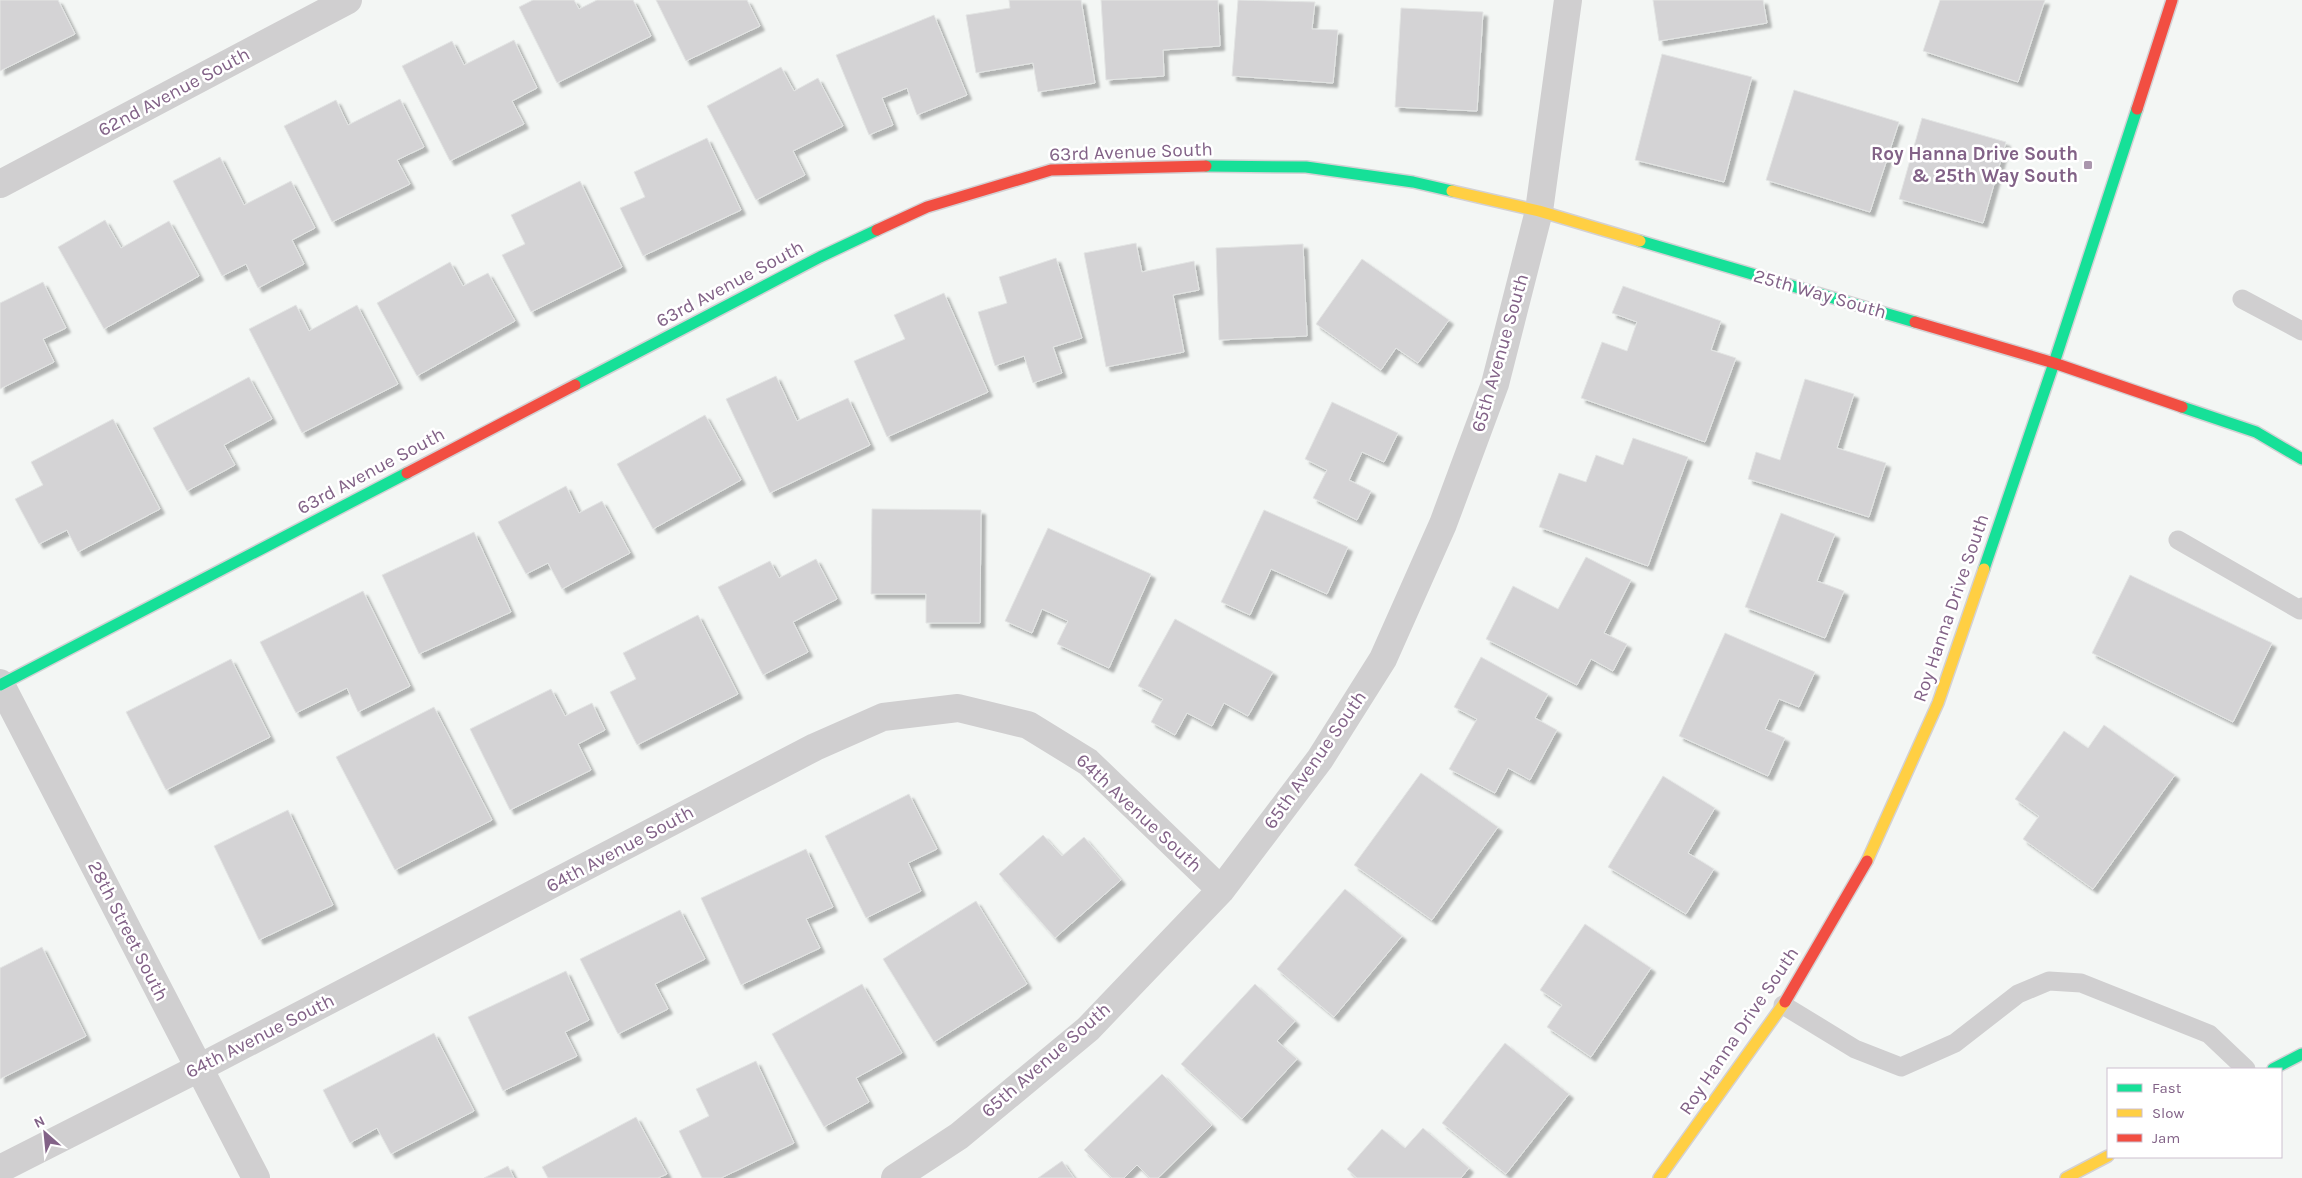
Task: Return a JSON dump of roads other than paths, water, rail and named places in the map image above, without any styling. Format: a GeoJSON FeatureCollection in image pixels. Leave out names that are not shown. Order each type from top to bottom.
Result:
{"type":"FeatureCollection","features":[{"type":"Feature","properties":{"kind":"street","name":"62nd Avenue South"},"geometry":{"type":"LineString","coordinates":[[0,184],[314,8],[348,0]]}},
{"type":"Feature","properties":{"kind":"street"},"geometry":{"type":"LineString","coordinates":[[1539,211],[1568,0]]}},
{"type":"Feature","properties":{"kind":"street","name":"Roy Hanna Drive South"},"geometry":{"type":"LineString","coordinates":[[1659,1178],[1783,1005],[1871,854],[1938,703],[2054,363],[2172,0]]}},
{"type":"Feature","properties":{"kind":"street","name":"63rd Avenue South"},"geometry":{"type":"LineString","coordinates":[[0,684],[811,261],[927,207],[1050,170],[1171,165],[1306,167],[1413,182],[1539,211]]}},
{"type":"Feature","properties":{"kind":"street","name":"25th Way South"},"geometry":{"type":"LineString","coordinates":[[1539,211],[2054,363],[2256,432],[2300,454]]}},
{"type":"Feature","properties":{"kind":"street","name":"65th Avenue South"},"geometry":{"type":"LineString","coordinates":[[895,1178],[959,1136],[1088,1029],[1221,890],[1320,759],[1383,659],[1443,524],[1495,384],[1539,211]]}},
{"type":"Feature","properties":{"kind":"street","name":"28th Street South"},"geometry":{"type":"LineString","coordinates":[[0,684],[256,1178]]}},
{"type":"Feature","properties":{"kind":"street","name":"64th Avenue South"},"geometry":{"type":"LineString","coordinates":[[0,1169],[199,1068],[815,747],[883,717],[958,708],[1028,725],[1088,762],[1221,890]]}},
{"type":"Feature","properties":{"kind":"street"},"geometry":{"type":"LineString","coordinates":[[2275,1068],[2302,1054]]}},
{"type":"Feature","properties":{"kind":"street"},"geometry":{"type":"LineString","coordinates":[[2066,1178],[2107,1157]]}},
{"type":"Feature","properties":{"kind":"lane"},"geometry":{"type":"LineString","coordinates":[[2242,299],[2302,331]]}},
{"type":"Feature","properties":{"kind":"lane"},"geometry":{"type":"LineString","coordinates":[[2178,540],[2300,610],[2302,607]]}},
{"type":"Feature","properties":{"kind":"lane"},"geometry":{"type":"LineString","coordinates":[[1783,1005],[1855,1049],[1901,1067],[1955,1043],[2018,994],[2049,981],[2081,983],[2209,1034],[2245,1068]]}},
{"type":"Feature","properties":{"kind":"place","name":"Roy Hanna Drive South & 25th Way South"},"geometry":{"type":"Point","coordinates":[2088,165]}}]}
